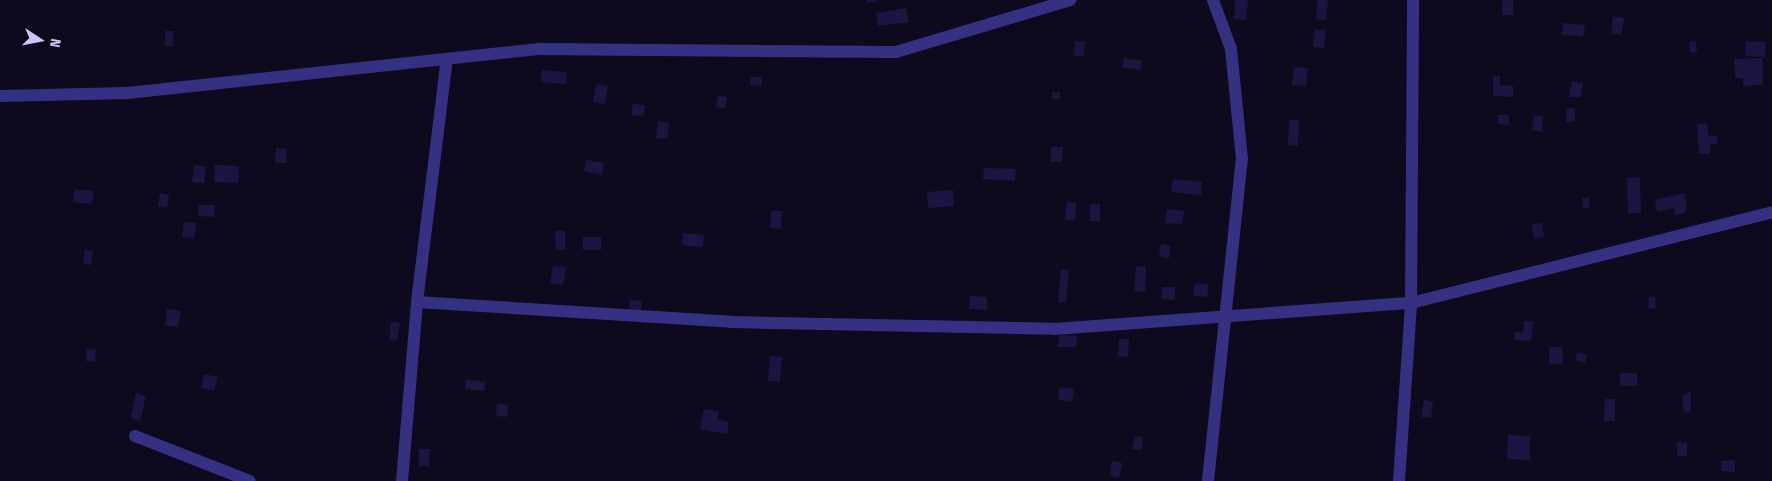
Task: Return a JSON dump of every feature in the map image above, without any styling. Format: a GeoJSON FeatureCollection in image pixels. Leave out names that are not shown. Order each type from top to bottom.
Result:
{"type":"FeatureCollection","features":[{"type":"Feature","properties":{"kind":"street"},"geometry":{"type":"LineString","coordinates":[[0,96],[127,93],[538,49],[896,52],[1070,0]]}},
{"type":"Feature","properties":{"kind":"street"},"geometry":{"type":"LineString","coordinates":[[1208,481],[1242,159],[1231,49],[1213,0]]}},
{"type":"Feature","properties":{"kind":"street"},"geometry":{"type":"LineString","coordinates":[[1399,481],[1411,303],[1413,0]]}},
{"type":"Feature","properties":{"kind":"street"},"geometry":{"type":"LineString","coordinates":[[402,481],[417,302],[447,59]]}},
{"type":"Feature","properties":{"kind":"street"},"geometry":{"type":"LineString","coordinates":[[417,302],[731,322],[1044,329],[1225,318],[1411,303],[1772,212]]}},
{"type":"Feature","properties":{"kind":"street"},"geometry":{"type":"LineString","coordinates":[[135,436],[250,481]]}},
{"type":"Feature","properties":{"kind":"building"},"geometry":{"type":"Polygon","coordinates":[[[867,0],[877,0],[877,2],[867,3],[867,0]]]}},
{"type":"Feature","properties":{"kind":"building"},"geometry":{"type":"Polygon","coordinates":[[[1235,0],[1248,0],[1246,20],[1234,19],[1235,0]]]}},
{"type":"Feature","properties":{"kind":"building"},"geometry":{"type":"Polygon","coordinates":[[[1318,0],[1328,0],[1326,20],[1316,19],[1318,0]]]}},
{"type":"Feature","properties":{"kind":"building"},"geometry":{"type":"Polygon","coordinates":[[[1502,0],[1513,0],[1513,15],[1502,15],[1502,0]]]}},
{"type":"Feature","properties":{"kind":"building"},"geometry":{"type":"Polygon","coordinates":[[[906,8],[909,22],[878,26],[876,13],[906,8]]]}},
{"type":"Feature","properties":{"kind":"building"},"geometry":{"type":"Polygon","coordinates":[[[1613,17],[1624,18],[1621,35],[1611,34],[1613,17]]]}},
{"type":"Feature","properties":{"kind":"building"},"geometry":{"type":"Polygon","coordinates":[[[1563,23],[1585,25],[1583,36],[1562,35],[1563,23]]]}},
{"type":"Feature","properties":{"kind":"building"},"geometry":{"type":"Polygon","coordinates":[[[1315,29],[1326,30],[1324,48],[1313,47],[1315,29]]]}},
{"type":"Feature","properties":{"kind":"building"},"geometry":{"type":"Polygon","coordinates":[[[165,31],[174,31],[173,46],[165,46],[165,31]]]}},
{"type":"Feature","properties":{"kind":"building"},"geometry":{"type":"Polygon","coordinates":[[[1075,41],[1085,42],[1084,56],[1074,56],[1075,41]]]}},
{"type":"Feature","properties":{"kind":"building"},"geometry":{"type":"Polygon","coordinates":[[[1696,41],[1697,52],[1690,53],[1689,42],[1696,41]]]}},
{"type":"Feature","properties":{"kind":"building"},"geometry":{"type":"Polygon","coordinates":[[[1746,41],[1766,42],[1765,57],[1745,56],[1746,41]]]}},
{"type":"Feature","properties":{"kind":"building"},"geometry":{"type":"Polygon","coordinates":[[[1124,58],[1142,61],[1140,70],[1122,67],[1124,58]]]}},
{"type":"Feature","properties":{"kind":"building"},"geometry":{"type":"Polygon","coordinates":[[[1762,58],[1763,85],[1743,86],[1743,78],[1735,78],[1734,59],[1762,58]]]}},
{"type":"Feature","properties":{"kind":"building"},"geometry":{"type":"Polygon","coordinates":[[[1294,67],[1308,68],[1306,86],[1292,85],[1294,67]]]}},
{"type":"Feature","properties":{"kind":"building"},"geometry":{"type":"Polygon","coordinates":[[[542,70],[567,72],[566,84],[541,82],[542,70]]]}},
{"type":"Feature","properties":{"kind":"building"},"geometry":{"type":"Polygon","coordinates":[[[1493,76],[1500,76],[1500,85],[1513,86],[1513,97],[1493,96],[1493,76]]]}},
{"type":"Feature","properties":{"kind":"building"},"geometry":{"type":"Polygon","coordinates":[[[751,77],[762,77],[761,86],[750,85],[751,77]]]}},
{"type":"Feature","properties":{"kind":"building"},"geometry":{"type":"Polygon","coordinates":[[[1572,81],[1583,83],[1581,97],[1569,97],[1572,81]]]}},
{"type":"Feature","properties":{"kind":"building"},"geometry":{"type":"Polygon","coordinates":[[[596,84],[608,86],[605,104],[593,102],[596,84]]]}},
{"type":"Feature","properties":{"kind":"building"},"geometry":{"type":"Polygon","coordinates":[[[1052,92],[1060,92],[1060,99],[1052,99],[1052,92]]]}},
{"type":"Feature","properties":{"kind":"building"},"geometry":{"type":"Polygon","coordinates":[[[718,96],[727,97],[725,108],[716,107],[718,96]]]}},
{"type":"Feature","properties":{"kind":"building"},"geometry":{"type":"Polygon","coordinates":[[[633,104],[645,105],[644,116],[631,115],[633,104]]]}},
{"type":"Feature","properties":{"kind":"building"},"geometry":{"type":"Polygon","coordinates":[[[1575,108],[1575,121],[1566,122],[1566,109],[1575,108]]]}},
{"type":"Feature","properties":{"kind":"building"},"geometry":{"type":"Polygon","coordinates":[[[1498,115],[1509,115],[1509,125],[1498,124],[1498,115]]]}},
{"type":"Feature","properties":{"kind":"building"},"geometry":{"type":"Polygon","coordinates":[[[1534,115],[1543,116],[1542,132],[1532,130],[1534,115]]]}},
{"type":"Feature","properties":{"kind":"building"},"geometry":{"type":"Polygon","coordinates":[[[1289,120],[1299,120],[1298,146],[1288,145],[1289,120]]]}},
{"type":"Feature","properties":{"kind":"building"},"geometry":{"type":"Polygon","coordinates":[[[658,121],[669,123],[667,139],[656,138],[658,121]]]}},
{"type":"Feature","properties":{"kind":"building"},"geometry":{"type":"Polygon","coordinates":[[[1707,123],[1708,135],[1718,136],[1717,144],[1710,145],[1710,154],[1699,154],[1697,124],[1707,123]]]}},
{"type":"Feature","properties":{"kind":"building"},"geometry":{"type":"Polygon","coordinates":[[[1051,147],[1063,147],[1062,162],[1050,162],[1051,147]]]}},
{"type":"Feature","properties":{"kind":"building"},"geometry":{"type":"Polygon","coordinates":[[[276,148],[287,149],[286,163],[275,163],[276,148]]]}},
{"type":"Feature","properties":{"kind":"building"},"geometry":{"type":"Polygon","coordinates":[[[586,160],[604,163],[602,175],[584,171],[586,160]]]}},
{"type":"Feature","properties":{"kind":"building"},"geometry":{"type":"Polygon","coordinates":[[[194,165],[206,167],[204,183],[192,182],[194,165]]]}},
{"type":"Feature","properties":{"kind":"building"},"geometry":{"type":"Polygon","coordinates":[[[215,165],[239,166],[238,183],[214,182],[215,165]]]}},
{"type":"Feature","properties":{"kind":"building"},"geometry":{"type":"Polygon","coordinates":[[[984,168],[1016,169],[1015,181],[983,179],[984,168]]]}},
{"type":"Feature","properties":{"kind":"building"},"geometry":{"type":"Polygon","coordinates":[[[1640,177],[1641,213],[1628,213],[1627,178],[1640,177]]]}},
{"type":"Feature","properties":{"kind":"building"},"geometry":{"type":"Polygon","coordinates":[[[1173,179],[1202,182],[1201,195],[1171,192],[1173,179]]]}},
{"type":"Feature","properties":{"kind":"building"},"geometry":{"type":"Polygon","coordinates":[[[75,189],[94,191],[92,204],[73,202],[75,189]]]}},
{"type":"Feature","properties":{"kind":"building"},"geometry":{"type":"Polygon","coordinates":[[[953,190],[954,206],[928,208],[927,192],[953,190]]]}},
{"type":"Feature","properties":{"kind":"building"},"geometry":{"type":"Polygon","coordinates":[[[160,193],[169,195],[167,207],[158,206],[160,193]]]}},
{"type":"Feature","properties":{"kind":"building"},"geometry":{"type":"Polygon","coordinates":[[[1684,193],[1687,206],[1684,213],[1675,215],[1674,208],[1657,212],[1655,200],[1684,193]]]}},
{"type":"Feature","properties":{"kind":"building"},"geometry":{"type":"Polygon","coordinates":[[[1589,197],[1590,208],[1583,209],[1582,198],[1589,197]]]}},
{"type":"Feature","properties":{"kind":"building"},"geometry":{"type":"Polygon","coordinates":[[[1067,202],[1076,203],[1075,220],[1065,220],[1067,202]]]}},
{"type":"Feature","properties":{"kind":"building"},"geometry":{"type":"Polygon","coordinates":[[[1090,204],[1100,204],[1100,221],[1090,221],[1090,204]]]}},
{"type":"Feature","properties":{"kind":"building"},"geometry":{"type":"Polygon","coordinates":[[[199,205],[215,205],[214,217],[198,216],[199,205]]]}},
{"type":"Feature","properties":{"kind":"building"},"geometry":{"type":"Polygon","coordinates":[[[1167,209],[1184,211],[1182,224],[1165,223],[1167,209]]]}},
{"type":"Feature","properties":{"kind":"building"},"geometry":{"type":"Polygon","coordinates":[[[771,211],[782,211],[781,229],[770,228],[771,211]]]}},
{"type":"Feature","properties":{"kind":"building"},"geometry":{"type":"Polygon","coordinates":[[[184,222],[196,223],[194,238],[182,237],[184,222]]]}},
{"type":"Feature","properties":{"kind":"building"},"geometry":{"type":"Polygon","coordinates":[[[1542,223],[1544,237],[1534,238],[1532,224],[1542,223]]]}},
{"type":"Feature","properties":{"kind":"building"},"geometry":{"type":"Polygon","coordinates":[[[555,231],[565,231],[565,250],[556,250],[555,231]]]}},
{"type":"Feature","properties":{"kind":"building"},"geometry":{"type":"Polygon","coordinates":[[[683,233],[704,235],[703,247],[682,245],[683,233]]]}},
{"type":"Feature","properties":{"kind":"building"},"geometry":{"type":"Polygon","coordinates":[[[583,237],[601,237],[601,250],[583,250],[583,237]]]}},
{"type":"Feature","properties":{"kind":"building"},"geometry":{"type":"Polygon","coordinates":[[[1161,244],[1171,246],[1169,258],[1159,256],[1161,244]]]}},
{"type":"Feature","properties":{"kind":"building"},"geometry":{"type":"Polygon","coordinates":[[[85,250],[93,251],[91,265],[83,264],[85,250]]]}},
{"type":"Feature","properties":{"kind":"building"},"geometry":{"type":"Polygon","coordinates":[[[553,266],[566,267],[563,285],[550,283],[553,266]]]}},
{"type":"Feature","properties":{"kind":"building"},"geometry":{"type":"Polygon","coordinates":[[[1136,266],[1146,267],[1145,292],[1134,291],[1136,266]]]}},
{"type":"Feature","properties":{"kind":"building"},"geometry":{"type":"Polygon","coordinates":[[[1061,269],[1069,270],[1066,302],[1058,302],[1061,269]]]}},
{"type":"Feature","properties":{"kind":"building"},"geometry":{"type":"Polygon","coordinates":[[[1195,283],[1209,285],[1207,297],[1193,296],[1195,283]]]}},
{"type":"Feature","properties":{"kind":"building"},"geometry":{"type":"Polygon","coordinates":[[[1162,287],[1175,287],[1175,300],[1162,299],[1162,287]]]}},
{"type":"Feature","properties":{"kind":"building"},"geometry":{"type":"Polygon","coordinates":[[[970,296],[987,297],[987,310],[969,309],[970,296]]]}},
{"type":"Feature","properties":{"kind":"building"},"geometry":{"type":"Polygon","coordinates":[[[1649,296],[1656,297],[1655,309],[1648,308],[1649,296]]]}},
{"type":"Feature","properties":{"kind":"building"},"geometry":{"type":"Polygon","coordinates":[[[630,300],[642,301],[641,313],[629,312],[630,300]]]}},
{"type":"Feature","properties":{"kind":"building"},"geometry":{"type":"Polygon","coordinates":[[[167,309],[181,311],[178,327],[165,325],[167,309]]]}},
{"type":"Feature","properties":{"kind":"building"},"geometry":{"type":"Polygon","coordinates":[[[1524,321],[1533,322],[1531,341],[1515,340],[1515,332],[1523,333],[1524,321]]]}},
{"type":"Feature","properties":{"kind":"building"},"geometry":{"type":"Polygon","coordinates":[[[391,322],[400,323],[397,341],[389,340],[391,322]]]}},
{"type":"Feature","properties":{"kind":"building"},"geometry":{"type":"Polygon","coordinates":[[[1059,335],[1077,336],[1076,347],[1058,347],[1059,335]]]}},
{"type":"Feature","properties":{"kind":"building"},"geometry":{"type":"Polygon","coordinates":[[[1119,339],[1129,339],[1128,357],[1118,356],[1119,339]]]}},
{"type":"Feature","properties":{"kind":"building"},"geometry":{"type":"Polygon","coordinates":[[[1549,347],[1562,347],[1563,364],[1549,364],[1549,347]]]}},
{"type":"Feature","properties":{"kind":"building"},"geometry":{"type":"Polygon","coordinates":[[[87,349],[96,350],[95,362],[86,361],[87,349]]]}},
{"type":"Feature","properties":{"kind":"building"},"geometry":{"type":"Polygon","coordinates":[[[1577,352],[1587,355],[1585,363],[1575,360],[1577,352]]]}},
{"type":"Feature","properties":{"kind":"building"},"geometry":{"type":"Polygon","coordinates":[[[770,356],[782,357],[780,382],[768,381],[770,356]]]}},
{"type":"Feature","properties":{"kind":"building"},"geometry":{"type":"Polygon","coordinates":[[[1620,373],[1637,373],[1637,386],[1620,386],[1620,373]]]}},
{"type":"Feature","properties":{"kind":"building"},"geometry":{"type":"Polygon","coordinates":[[[204,374],[218,377],[214,391],[201,388],[204,374]]]}},
{"type":"Feature","properties":{"kind":"building"},"geometry":{"type":"Polygon","coordinates":[[[466,379],[486,382],[484,391],[465,389],[466,379]]]}},
{"type":"Feature","properties":{"kind":"building"},"geometry":{"type":"Polygon","coordinates":[[[1059,387],[1074,389],[1072,402],[1058,400],[1059,387]]]}},
{"type":"Feature","properties":{"kind":"building"},"geometry":{"type":"Polygon","coordinates":[[[1691,392],[1691,413],[1684,412],[1682,395],[1691,392]]]}},
{"type":"Feature","properties":{"kind":"building"},"geometry":{"type":"Polygon","coordinates":[[[136,393],[146,396],[140,421],[131,418],[136,393]]]}},
{"type":"Feature","properties":{"kind":"building"},"geometry":{"type":"Polygon","coordinates":[[[1605,399],[1615,399],[1615,421],[1604,421],[1605,399]]]}},
{"type":"Feature","properties":{"kind":"building"},"geometry":{"type":"Polygon","coordinates":[[[1424,400],[1433,402],[1431,418],[1421,417],[1424,400]]]}},
{"type":"Feature","properties":{"kind":"building"},"geometry":{"type":"Polygon","coordinates":[[[497,404],[508,405],[507,417],[496,416],[497,404]]]}},
{"type":"Feature","properties":{"kind":"building"},"geometry":{"type":"Polygon","coordinates":[[[704,409],[719,411],[717,419],[729,422],[727,434],[700,429],[704,409]]]}},
{"type":"Feature","properties":{"kind":"building"},"geometry":{"type":"Polygon","coordinates":[[[1508,435],[1530,436],[1530,460],[1507,459],[1508,435]]]}},
{"type":"Feature","properties":{"kind":"building"},"geometry":{"type":"Polygon","coordinates":[[[1135,436],[1143,437],[1141,450],[1132,449],[1135,436]]]}},
{"type":"Feature","properties":{"kind":"building"},"geometry":{"type":"Polygon","coordinates":[[[1677,442],[1687,443],[1687,456],[1677,456],[1677,442]]]}},
{"type":"Feature","properties":{"kind":"building"},"geometry":{"type":"Polygon","coordinates":[[[419,449],[430,449],[429,467],[418,466],[419,449]]]}},
{"type":"Feature","properties":{"kind":"building"},"geometry":{"type":"Polygon","coordinates":[[[1735,460],[1735,472],[1721,471],[1721,461],[1735,460]]]}},
{"type":"Feature","properties":{"kind":"building"},"geometry":{"type":"Polygon","coordinates":[[[1112,461],[1122,463],[1119,478],[1110,476],[1112,461]]]}}]}
